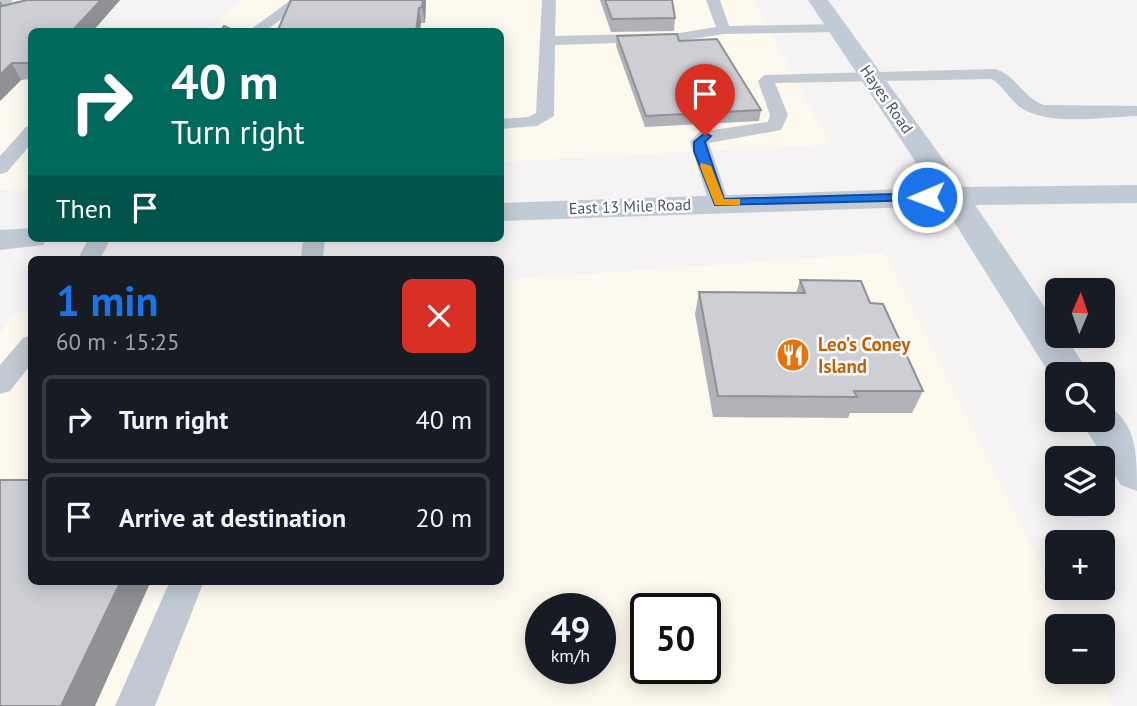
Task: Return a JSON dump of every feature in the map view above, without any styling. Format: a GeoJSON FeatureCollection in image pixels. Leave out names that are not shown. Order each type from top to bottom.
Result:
{"type":"FeatureCollection","features":[{"type":"Feature","properties":{"kind":"street","name":"Hayes Road"},"geometry":{"type":"LineString","coordinates":[[818,0],[1062,362]]}},
{"type":"Feature","properties":{"kind":"street","name":"East 13 Mile Road"},"geometry":{"type":"LineString","coordinates":[[504,212],[952,196],[1137,194]]}},
{"type":"Feature","properties":{"kind":"street"},"geometry":{"type":"LineString","coordinates":[[0,240],[28,238]]}},
{"type":"Feature","properties":{"kind":"street"},"geometry":{"type":"LineString","coordinates":[[1109,432],[1137,472]]}},
{"type":"Feature","properties":{"kind":"lane"},"geometry":{"type":"LineString","coordinates":[[260,28],[300,0]]}},
{"type":"Feature","properties":{"kind":"lane"},"geometry":{"type":"LineString","coordinates":[[504,124],[531,122],[545,116],[549,0]]}},
{"type":"Feature","properties":{"kind":"lane"},"geometry":{"type":"LineString","coordinates":[[713,0],[724,30]]}},
{"type":"Feature","properties":{"kind":"lane"},"geometry":{"type":"LineString","coordinates":[[548,41],[680,37],[724,30],[838,28]]}},
{"type":"Feature","properties":{"kind":"lane"},"geometry":{"type":"LineString","coordinates":[[719,203],[699,142],[705,136],[775,126],[779,115],[765,81],[777,77],[995,74],[1026,104],[1036,109],[1057,112],[1137,111]]}},
{"type":"Feature","properties":{"kind":"lane"},"geometry":{"type":"LineString","coordinates":[[0,168],[28,136]]}},
{"type":"Feature","properties":{"kind":"lane"},"geometry":{"type":"LineString","coordinates":[[0,384],[28,349]]}},
{"type":"Feature","properties":{"kind":"lane"},"geometry":{"type":"LineString","coordinates":[[135,706],[185,585]]}},
{"type":"Feature","properties":{"kind":"shaded area"},"geometry":{"type":"Polygon","coordinates":[[[245,0],[753,0],[830,144],[504,162],[504,28],[215,28],[224,13],[245,0]]]}},
{"type":"Feature","properties":{"kind":"shaded area"},"geometry":{"type":"Polygon","coordinates":[[[28,60],[28,188],[0,190],[0,61],[28,60]]]}},
{"type":"Feature","properties":{"kind":"shaded area"},"geometry":{"type":"Polygon","coordinates":[[[884,253],[1045,572],[1045,600],[1059,600],[1066,614],[1045,614],[1045,684],[1101,684],[1112,706],[0,706],[0,333],[16,313],[28,312],[28,585],[504,585],[504,280],[884,253]]]}},
{"type":"Feature","properties":{"kind":"building"},"geometry":{"type":"Polygon","coordinates":[[[27,0],[101,0],[75,28],[28,28],[28,63],[12,63],[0,75],[0,2],[2,6],[27,0]]]}},
{"type":"Feature","properties":{"kind":"building"},"geometry":{"type":"Polygon","coordinates":[[[291,0],[423,0],[416,28],[279,28],[291,0]]]}},
{"type":"Feature","properties":{"kind":"building"},"geometry":{"type":"Polygon","coordinates":[[[605,0],[672,0],[675,18],[612,19],[605,0]]]}},
{"type":"Feature","properties":{"kind":"building"},"geometry":{"type":"Polygon","coordinates":[[[677,34],[679,41],[717,39],[761,110],[646,116],[617,36],[677,34]]]}},
{"type":"Feature","properties":{"kind":"building"},"geometry":{"type":"Polygon","coordinates":[[[800,280],[861,281],[870,303],[883,304],[923,391],[854,391],[857,397],[718,396],[699,292],[805,293],[800,280]]]}},
{"type":"Feature","properties":{"kind":"building"},"geometry":{"type":"Polygon","coordinates":[[[0,480],[28,480],[28,585],[119,585],[61,706],[0,706],[0,480]]]}},
{"type":"Feature","properties":{"kind":"slow traffic"},"geometry":{"type":"LineString","coordinates":[[705,166],[719,203],[736,202]]}},
{"type":"Feature","properties":{"kind":"place","name":"Leo's Coney Island"},"geometry":{"type":"Point","coordinates":[793,355]}},
{"type":"Feature","properties":{"kind":"route"},"geometry":{"type":"LineString","coordinates":[[705,136],[699,142],[700,151],[719,203],[927,197]]}}]}
